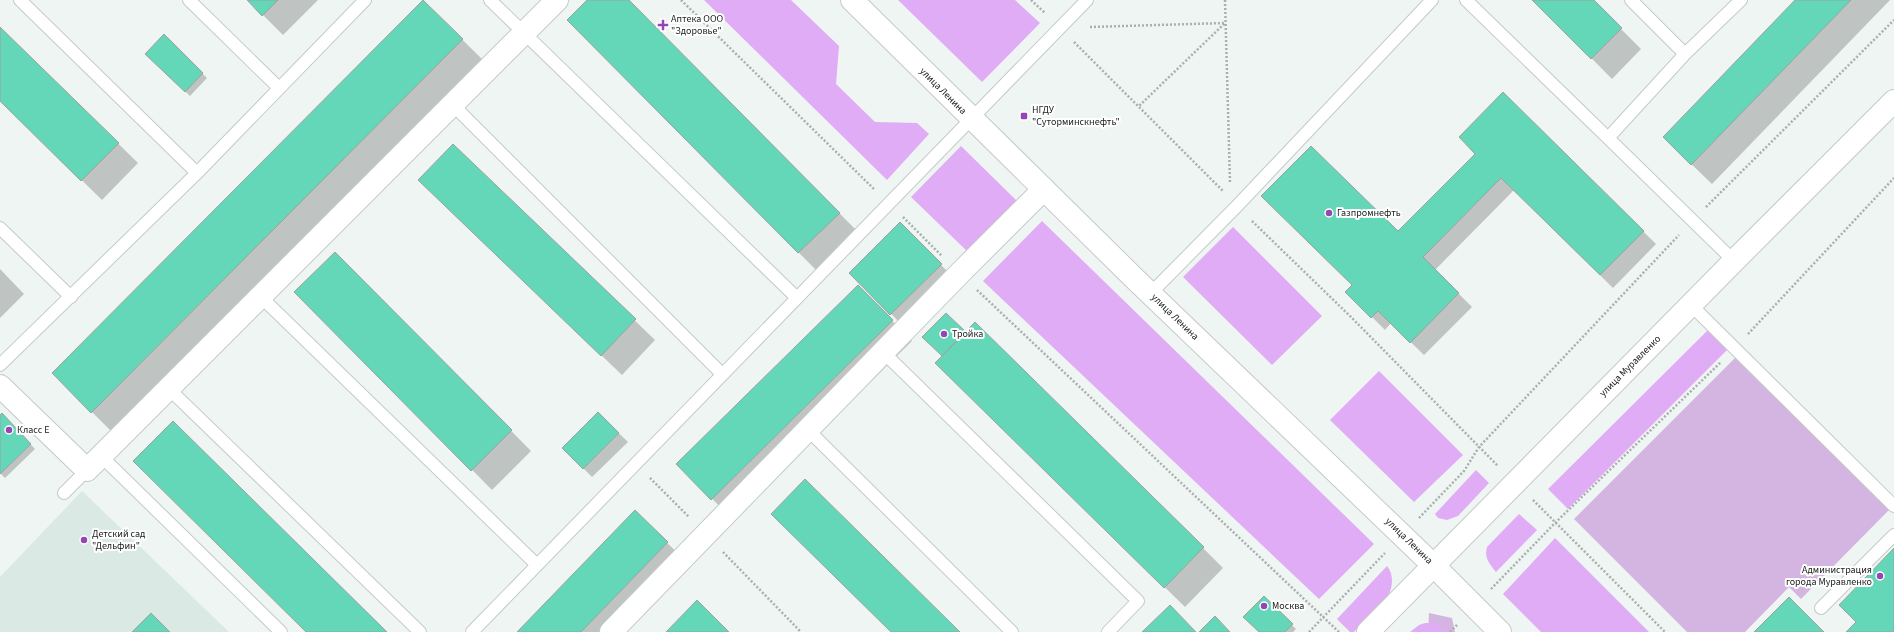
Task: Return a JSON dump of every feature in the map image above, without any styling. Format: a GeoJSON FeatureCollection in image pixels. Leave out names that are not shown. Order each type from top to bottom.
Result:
{"type":"FeatureCollection","features":[{"type":"Feature","properties":{"kind":"street"},"geometry":{"type":"LineString","coordinates":[[0,386],[94,463],[557,0]]}},
{"type":"Feature","properties":{"kind":"street","name":"улица Ленина"},"geometry":{"type":"LineString","coordinates":[[852,0],[971,119],[1434,565],[1500,632]]}},
{"type":"Feature","properties":{"kind":"street","name":"улица Муравленко"},"geometry":{"type":"LineString","coordinates":[[1368,632],[1894,101]]}},
{"type":"Feature","properties":{"kind":"street"},"geometry":{"type":"LineString","coordinates":[[611,632],[960,273],[1044,189]]}},
{"type":"Feature","properties":{"kind":"lane"},"geometry":{"type":"LineString","coordinates":[[20,0],[197,173]]}},
{"type":"Feature","properties":{"kind":"lane"},"geometry":{"type":"LineString","coordinates":[[189,0],[279,88]]}},
{"type":"Feature","properties":{"kind":"lane"},"geometry":{"type":"LineString","coordinates":[[0,365],[197,173],[365,0]]}},
{"type":"Feature","properties":{"kind":"lane"},"geometry":{"type":"LineString","coordinates":[[490,0],[796,298]]}},
{"type":"Feature","properties":{"kind":"lane"},"geometry":{"type":"LineString","coordinates":[[472,632],[1086,0]]}},
{"type":"Feature","properties":{"kind":"lane"},"geometry":{"type":"LineString","coordinates":[[1151,293],[1234,203],[1432,0]]}},
{"type":"Feature","properties":{"kind":"lane"},"geometry":{"type":"LineString","coordinates":[[1466,0],[1734,261]]}},
{"type":"Feature","properties":{"kind":"lane"},"geometry":{"type":"LineString","coordinates":[[1631,0],[1685,54]]}},
{"type":"Feature","properties":{"kind":"lane"},"geometry":{"type":"LineString","coordinates":[[1608,138],[1685,54],[1740,0]]}},
{"type":"Feature","properties":{"kind":"lane"},"geometry":{"type":"LineString","coordinates":[[452,104],[722,374]]}},
{"type":"Feature","properties":{"kind":"lane"},"geometry":{"type":"LineString","coordinates":[[0,228],[71,297]]}},
{"type":"Feature","properties":{"kind":"lane"},"geometry":{"type":"LineString","coordinates":[[260,296],[537,565]]}},
{"type":"Feature","properties":{"kind":"lane"},"geometry":{"type":"LineString","coordinates":[[1691,305],[1894,506]]}},
{"type":"Feature","properties":{"kind":"lane"},"geometry":{"type":"LineString","coordinates":[[883,352],[1138,601],[1108,632]]}},
{"type":"Feature","properties":{"kind":"lane"},"geometry":{"type":"LineString","coordinates":[[168,388],[420,632]]}},
{"type":"Feature","properties":{"kind":"lane"},"geometry":{"type":"LineString","coordinates":[[808,430],[1012,632]]}},
{"type":"Feature","properties":{"kind":"lane"},"geometry":{"type":"LineString","coordinates":[[64,493],[94,463],[281,632]]}},
{"type":"Feature","properties":{"kind":"lane"},"geometry":{"type":"LineString","coordinates":[[1821,608],[1894,535]]}},
{"type":"Feature","properties":{"kind":"path"},"geometry":{"type":"LineString","coordinates":[[681,0],[960,273],[1339,632]]}},
{"type":"Feature","properties":{"kind":"path"},"geometry":{"type":"LineString","coordinates":[[1031,0],[1139,106],[1234,203],[1351,317],[1665,632]]}},
{"type":"Feature","properties":{"kind":"path"},"geometry":{"type":"LineString","coordinates":[[1225,0],[1234,203]]}},
{"type":"Feature","properties":{"kind":"path"},"geometry":{"type":"LineString","coordinates":[[1309,632],[1464,471],[1479,447],[1692,220],[1894,20]]}},
{"type":"Feature","properties":{"kind":"path"},"geometry":{"type":"LineString","coordinates":[[1060,28],[1226,23]]}},
{"type":"Feature","properties":{"kind":"path"},"geometry":{"type":"LineString","coordinates":[[1139,106],[1226,23]]}},
{"type":"Feature","properties":{"kind":"path"},"geometry":{"type":"LineString","coordinates":[[1450,632],[1556,523],[1735,348],[1894,178]]}},
{"type":"Feature","properties":{"kind":"shaded area"},"geometry":{"type":"Polygon","coordinates":[[[704,0],[791,0],[839,46],[836,84],[875,122],[917,123],[929,134],[887,180],[704,0]]]}},
{"type":"Feature","properties":{"kind":"shaded area"},"geometry":{"type":"Polygon","coordinates":[[[898,0],[1015,0],[1040,23],[982,82],[898,0]]]}},
{"type":"Feature","properties":{"kind":"shaded area"},"geometry":{"type":"Polygon","coordinates":[[[961,146],[1019,203],[969,253],[911,197],[961,146]]]}},
{"type":"Feature","properties":{"kind":"shaded area"},"geometry":{"type":"Polygon","coordinates":[[[1042,221],[1374,544],[1319,599],[983,281],[1042,221]]]}},
{"type":"Feature","properties":{"kind":"shaded area"},"geometry":{"type":"Polygon","coordinates":[[[1233,227],[1322,316],[1272,365],[1183,277],[1233,227]]]}},
{"type":"Feature","properties":{"kind":"shaded area"},"geometry":{"type":"Polygon","coordinates":[[[1708,330],[1728,349],[1568,509],[1548,489],[1708,330]]]}},
{"type":"Feature","properties":{"kind":"shaded area"},"geometry":{"type":"Polygon","coordinates":[[[1736,357],[1889,510],[1801,599],[1789,587],[1745,632],[1687,632],[1574,519],[1736,357]]]}},
{"type":"Feature","properties":{"kind":"shaded area"},"geometry":{"type":"Polygon","coordinates":[[[1379,371],[1463,455],[1414,502],[1330,420],[1379,371]]]}},
{"type":"Feature","properties":{"kind":"shaded area"},"geometry":{"type":"Polygon","coordinates":[[[1476,470],[1489,483],[1458,516],[1447,520],[1438,518],[1435,514],[1476,470]]]}},
{"type":"Feature","properties":{"kind":"shaded area","name":"Детский сад \"Дельфин\""},"geometry":{"type":"Polygon","coordinates":[[[82,491],[229,632],[0,632],[0,577],[82,491]]]}},
{"type":"Feature","properties":{"kind":"shaded area"},"geometry":{"type":"Polygon","coordinates":[[[1519,514],[1537,530],[1496,572],[1489,563],[1486,554],[1487,547],[1519,514]]]}},
{"type":"Feature","properties":{"kind":"shaded area"},"geometry":{"type":"Polygon","coordinates":[[[1555,538],[1649,632],[1541,632],[1503,594],[1555,538]]]}},
{"type":"Feature","properties":{"kind":"shaded area"},"geometry":{"type":"Polygon","coordinates":[[[1387,566],[1392,577],[1391,589],[1388,596],[1354,632],[1350,632],[1337,619],[1387,566]]]}},
{"type":"Feature","properties":{"kind":"shaded area"},"geometry":{"type":"Polygon","coordinates":[[[1429,613],[1452,618],[1455,632],[1428,632],[1429,613]]]}},
{"type":"Feature","properties":{"kind":"shaded area"},"geometry":{"type":"Polygon","coordinates":[[[1434,623],[1449,632],[1410,632],[1419,625],[1434,623]]]}},
{"type":"Feature","properties":{"kind":"building"},"geometry":{"type":"Polygon","coordinates":[[[247,0],[278,0],[262,16],[247,0]]]}},
{"type":"Feature","properties":{"kind":"building"},"geometry":{"type":"Polygon","coordinates":[[[423,0],[463,39],[91,413],[52,373],[423,0]]]}},
{"type":"Feature","properties":{"kind":"building"},"geometry":{"type":"Polygon","coordinates":[[[587,0],[629,0],[840,213],[798,253],[567,20],[587,0]]]}},
{"type":"Feature","properties":{"kind":"building"},"geometry":{"type":"Polygon","coordinates":[[[1532,0],[1594,0],[1622,28],[1591,59],[1532,0]]]}},
{"type":"Feature","properties":{"kind":"building"},"geometry":{"type":"Polygon","coordinates":[[[1795,0],[1851,0],[1691,165],[1663,137],[1795,0]]]}},
{"type":"Feature","properties":{"kind":"building"},"geometry":{"type":"Polygon","coordinates":[[[0,27],[119,143],[81,181],[0,101],[0,27]]]}},
{"type":"Feature","properties":{"kind":"building"},"geometry":{"type":"Polygon","coordinates":[[[164,34],[203,73],[185,92],[145,54],[164,34]]]}},
{"type":"Feature","properties":{"kind":"building","name":"Газпромнефть"},"geometry":{"type":"Polygon","coordinates":[[[1503,92],[1644,231],[1600,275],[1501,178],[1423,257],[1459,293],[1410,343],[1378,311],[1371,318],[1345,292],[1352,285],[1261,196],[1311,146],[1398,231],[1475,154],[1459,137],[1503,92]]]}},
{"type":"Feature","properties":{"kind":"building"},"geometry":{"type":"Polygon","coordinates":[[[453,144],[636,319],[601,356],[418,180],[453,144]]]}},
{"type":"Feature","properties":{"kind":"building"},"geometry":{"type":"Polygon","coordinates":[[[900,222],[942,264],[890,315],[849,273],[900,222]]]}},
{"type":"Feature","properties":{"kind":"building"},"geometry":{"type":"Polygon","coordinates":[[[335,252],[512,430],[471,471],[294,292],[335,252]]]}},
{"type":"Feature","properties":{"kind":"building"},"geometry":{"type":"Polygon","coordinates":[[[858,285],[893,320],[711,500],[676,464],[858,285]]]}},
{"type":"Feature","properties":{"kind":"building","name":"Тройка"},"geometry":{"type":"Polygon","coordinates":[[[946,313],[966,332],[942,356],[922,337],[946,313]]]}},
{"type":"Feature","properties":{"kind":"building"},"geometry":{"type":"Polygon","coordinates":[[[975,322],[1204,547],[1164,588],[935,363],[975,322]]]}},
{"type":"Feature","properties":{"kind":"building"},"geometry":{"type":"Polygon","coordinates":[[[598,412],[619,433],[583,469],[562,448],[598,412]]]}},
{"type":"Feature","properties":{"kind":"building","name":"Класс Е"},"geometry":{"type":"Polygon","coordinates":[[[2,413],[31,444],[0,474],[0,415],[2,413]]]}},
{"type":"Feature","properties":{"kind":"building"},"geometry":{"type":"Polygon","coordinates":[[[173,421],[387,632],[306,632],[133,461],[173,421]]]}},
{"type":"Feature","properties":{"kind":"building"},"geometry":{"type":"Polygon","coordinates":[[[805,479],[960,632],[891,632],[771,514],[805,479]]]}},
{"type":"Feature","properties":{"kind":"building"},"geometry":{"type":"Polygon","coordinates":[[[635,510],[668,542],[581,632],[517,632],[635,510]]]}},
{"type":"Feature","properties":{"kind":"building","name":"Администрация города Муравленко"},"geometry":{"type":"Polygon","coordinates":[[[1894,548],[1894,632],[1846,632],[1856,622],[1839,605],[1894,548]]]}},
{"type":"Feature","properties":{"kind":"building","name":"Москва"},"geometry":{"type":"Polygon","coordinates":[[[1264,596],[1293,624],[1285,632],[1259,632],[1243,617],[1264,596]]]}},
{"type":"Feature","properties":{"kind":"building","name":"Администрация города Муравленко"},"geometry":{"type":"Polygon","coordinates":[[[1789,597],[1824,632],[1754,632],[1789,597]]]}},
{"type":"Feature","properties":{"kind":"building"},"geometry":{"type":"Polygon","coordinates":[[[697,600],[729,632],[666,632],[697,600]]]}},
{"type":"Feature","properties":{"kind":"building"},"geometry":{"type":"Polygon","coordinates":[[[1170,605],[1196,632],[1142,632],[1170,605]]]}},
{"type":"Feature","properties":{"kind":"building"},"geometry":{"type":"Polygon","coordinates":[[[151,613],[170,632],[132,632],[151,613]]]}},
{"type":"Feature","properties":{"kind":"building"},"geometry":{"type":"Polygon","coordinates":[[[1215,616],[1230,632],[1199,632],[1215,616]]]}},
{"type":"Feature","properties":{"kind":"place","name":"Аптека ООО \"Здоровье\""},"geometry":{"type":"Point","coordinates":[663,25]}},
{"type":"Feature","properties":{"kind":"place","name":"НГДУ \"Суторминскнефть\""},"geometry":{"type":"Point","coordinates":[1024,116]}},
{"type":"Feature","properties":{"kind":"place","name":"Газпромнефть"},"geometry":{"type":"Point","coordinates":[1329,213]}},
{"type":"Feature","properties":{"kind":"place","name":"Тройка"},"geometry":{"type":"Point","coordinates":[944,334]}},
{"type":"Feature","properties":{"kind":"place","name":"Класс Е"},"geometry":{"type":"Point","coordinates":[9,430]}},
{"type":"Feature","properties":{"kind":"place","name":"Детский сад \"Дельфин\""},"geometry":{"type":"Point","coordinates":[84,540]}},
{"type":"Feature","properties":{"kind":"place","name":"Администрация города Муравленко"},"geometry":{"type":"Point","coordinates":[1880,576]}},
{"type":"Feature","properties":{"kind":"place","name":"Москва"},"geometry":{"type":"Point","coordinates":[1264,606]}}]}
